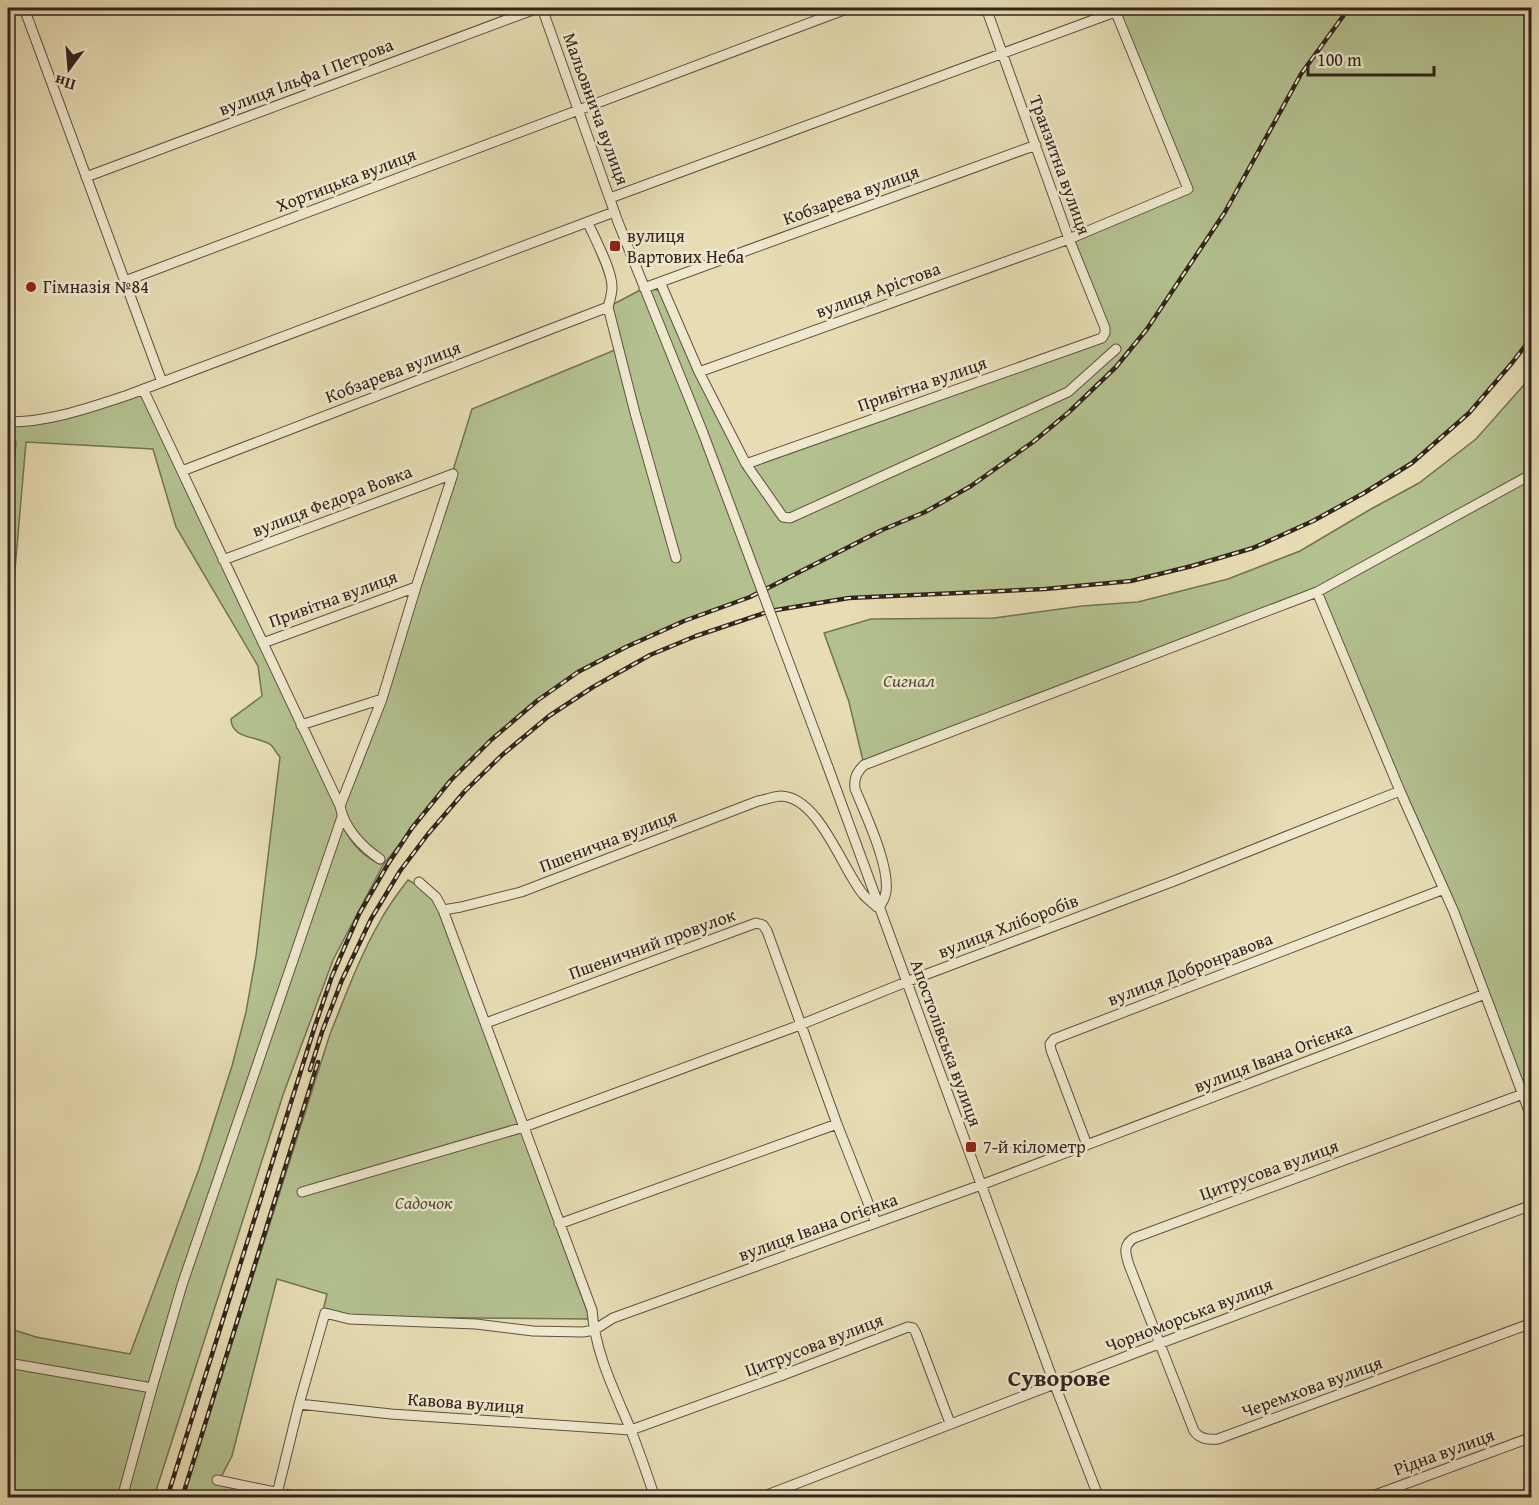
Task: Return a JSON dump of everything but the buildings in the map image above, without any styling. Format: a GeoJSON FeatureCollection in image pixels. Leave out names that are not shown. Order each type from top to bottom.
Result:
{"type":"FeatureCollection","features":[{"type":"Feature","properties":{"kind":"street"},"geometry":{"type":"LineString","coordinates":[[24,8],[162,382]]}},
{"type":"Feature","properties":{"kind":"street","name":"вулиця Ільфа І Петрова"},"geometry":{"type":"LineString","coordinates":[[86,177],[540,8]]}},
{"type":"Feature","properties":{"kind":"street","name":"Мальовнича вулиця"},"geometry":{"type":"LineString","coordinates":[[540,8],[614,212],[645,288]]}},
{"type":"Feature","properties":{"kind":"street","name":"Хортицька вулиця"},"geometry":{"type":"LineString","coordinates":[[125,281],[849,8]]}},
{"type":"Feature","properties":{"kind":"street","name":"Транзитна вулиця"},"geometry":{"type":"LineString","coordinates":[[986,8],[1105,333]]}},
{"type":"Feature","properties":{"kind":"street"},"geometry":{"type":"LineString","coordinates":[[610,198],[1114,10]]}},
{"type":"Feature","properties":{"kind":"street","name":"вулиця Арістова"},"geometry":{"type":"LineString","coordinates":[[699,372],[1069,238],[1188,189],[1114,10]]}},
{"type":"Feature","properties":{"kind":"street","name":"Кобзарева вулиця"},"geometry":{"type":"LineString","coordinates":[[645,288],[1036,145]]}},
{"type":"Feature","properties":{"kind":"street"},"geometry":{"type":"LineString","coordinates":[[8,422],[73,413],[143,389],[614,212]]}},
{"type":"Feature","properties":{"kind":"street"},"geometry":{"type":"LineString","coordinates":[[588,223],[612,283],[609,302],[635,413],[676,558]]}},
{"type":"Feature","properties":{"kind":"street"},"geometry":{"type":"LineString","coordinates":[[660,282],[699,372],[746,464],[783,517],[790,518],[1068,392],[1116,349]]}},
{"type":"Feature","properties":{"kind":"street","name":"Апостолівська вулиця"},"geometry":{"type":"LineString","coordinates":[[645,288],[703,433],[1054,1383],[1099,1497]]}},
{"type":"Feature","properties":{"kind":"street","name":"Кобзарева вулиця"},"geometry":{"type":"LineString","coordinates":[[182,471],[609,302]]}},
{"type":"Feature","properties":{"kind":"street","name":"Привітна вулиця"},"geometry":{"type":"LineString","coordinates":[[746,464],[1102,338],[1105,333]]}},
{"type":"Feature","properties":{"kind":"street"},"geometry":{"type":"LineString","coordinates":[[143,389],[340,806],[342,817],[356,838],[370,853],[380,859]]}},
{"type":"Feature","properties":{"kind":"street","name":"Привітна вулиця"},"geometry":{"type":"LineString","coordinates":[[340,806],[382,699],[453,474]]}},
{"type":"Feature","properties":{"kind":"street","name":"вулиця Федора Вовка"},"geometry":{"type":"LineString","coordinates":[[223,560],[453,474]]}},
{"type":"Feature","properties":{"kind":"street"},"geometry":{"type":"LineString","coordinates":[[879,908],[886,895],[887,882],[883,860],[855,789],[854,779],[864,765],[1317,592],[1532,474]]}},
{"type":"Feature","properties":{"kind":"street","name":"Привітна вулиця"},"geometry":{"type":"LineString","coordinates":[[262,643],[416,587]]}},
{"type":"Feature","properties":{"kind":"street"},"geometry":{"type":"LineString","coordinates":[[1317,592],[1400,791],[1454,912],[1532,1119]]}},
{"type":"Feature","properties":{"kind":"street"},"geometry":{"type":"LineString","coordinates":[[301,725],[382,699]]}},
{"type":"Feature","properties":{"kind":"street","name":"вулиця Хліборобів"},"geometry":{"type":"LineString","coordinates":[[302,1192],[525,1127],[800,1025],[1400,791]]}},
{"type":"Feature","properties":{"kind":"street","name":"Пшенична вулиця"},"geometry":{"type":"LineString","coordinates":[[443,910],[521,892],[758,801],[782,796],[797,801],[811,812],[863,894],[879,908]]}},
{"type":"Feature","properties":{"kind":"street"},"geometry":{"type":"LineString","coordinates":[[122,1497],[182,1285],[342,817]]}},
{"type":"Feature","properties":{"kind":"street"},"geometry":{"type":"LineString","coordinates":[[418,882],[436,897],[443,910],[592,1310],[594,1330],[612,1386],[631,1430],[655,1497]]}},
{"type":"Feature","properties":{"kind":"street","name":"вулиця Добронравова"},"geometry":{"type":"LineString","coordinates":[[1087,1145],[1051,1050],[1050,1044],[1054,1039],[1444,889]]}},
{"type":"Feature","properties":{"kind":"street","name":"Пшеничний провулок"},"geometry":{"type":"LineString","coordinates":[[486,1023],[756,923],[763,925],[767,931],[800,1025]]}},
{"type":"Feature","properties":{"kind":"street","name":"вулиця Івана Огієнка"},"geometry":{"type":"LineString","coordinates":[[277,1495],[299,1404],[325,1313],[349,1319],[476,1324],[533,1331],[583,1332],[594,1330],[613,1318],[981,1185],[1485,994]]}},
{"type":"Feature","properties":{"kind":"street"},"geometry":{"type":"LineString","coordinates":[[800,1025],[876,1223]]}},
{"type":"Feature","properties":{"kind":"street","name":"Цитрусова вулиця"},"geometry":{"type":"LineString","coordinates":[[1161,1343],[1126,1256],[1126,1246],[1129,1241],[1523,1094]]}},
{"type":"Feature","properties":{"kind":"street"},"geometry":{"type":"LineString","coordinates":[[560,1224],[837,1124]]}},
{"type":"Feature","properties":{"kind":"street","name":"Чорноморська вулиця"},"geometry":{"type":"LineString","coordinates":[[759,1497],[1054,1383],[1532,1205]]}},
{"type":"Feature","properties":{"kind":"street","name":"Черемхова вулиця"},"geometry":{"type":"LineString","coordinates":[[1161,1343],[1194,1431],[1200,1437],[1213,1440],[1532,1323]]}},
{"type":"Feature","properties":{"kind":"street","name":"Цитрусова вулиця"},"geometry":{"type":"LineString","coordinates":[[631,1430],[908,1327],[913,1328],[916,1333],[950,1423]]}},
{"type":"Feature","properties":{"kind":"street"},"geometry":{"type":"LineString","coordinates":[[8,1363],[152,1388]]}},
{"type":"Feature","properties":{"kind":"street","name":"Кавова вулиця"},"geometry":{"type":"LineString","coordinates":[[299,1404],[391,1414],[631,1430]]}},
{"type":"Feature","properties":{"kind":"street","name":"Рідна вулиця"},"geometry":{"type":"LineString","coordinates":[[1367,1497],[1532,1437]]}},
{"type":"Feature","properties":{"kind":"street"},"geometry":{"type":"LineString","coordinates":[[217,1480],[277,1495],[304,1497]]}},
{"type":"Feature","properties":{"kind":"green space"},"geometry":{"type":"Polygon","coordinates":[[[1114,8],[1531,8],[1531,337],[1469,413],[1412,463],[1364,493],[1313,521],[1253,548],[1131,581],[1045,589],[849,598],[770,611],[762,591],[684,621],[626,647],[578,672],[538,700],[491,740],[451,780],[383,865],[333,960],[283,1095],[154,1497],[8,1497],[8,1328],[36,1337],[130,1354],[199,1169],[232,1066],[246,1012],[256,956],[280,757],[271,745],[240,734],[232,725],[231,719],[262,696],[258,666],[176,527],[153,449],[26,442],[8,651],[8,539],[16,442],[8,441],[8,422],[35,420],[143,389],[339,805],[382,699],[472,409],[615,350],[608,307],[644,288],[664,291],[746,463],[1105,333],[1069,239],[1188,189],[1114,8]],[[338,818],[350,839],[360,850],[372,860],[380,863],[338,818]]]}},
{"type":"Feature","properties":{"kind":"green space","name":"Сигнал"},"geometry":{"type":"Polygon","coordinates":[[[1531,377],[1531,1119],[1454,912],[1317,592],[864,765],[849,702],[824,633],[871,619],[994,618],[1082,606],[1138,602],[1228,579],[1300,551],[1419,483],[1476,439],[1531,377]]]}},
{"type":"Feature","properties":{"kind":"green space","name":"Садочок"},"geometry":{"type":"Polygon","coordinates":[[[408,880],[428,894],[442,914],[590,1319],[350,1317],[323,1311],[327,1294],[277,1279],[232,1456],[218,1483],[274,1495],[273,1497],[183,1498],[330,1034],[372,936],[389,906],[408,880]]]}},
{"type":"Feature","properties":{"kind":"railway"},"geometry":{"type":"LineString","coordinates":[[167,1498],[332,976],[359,914],[412,828],[451,780],[491,740],[538,700],[578,672],[684,621],[750,597],[882,530],[925,512],[971,486],[1033,442],[1069,412],[1116,367],[1147,329],[1225,212],[1301,74],[1349,8]]}},
{"type":"Feature","properties":{"kind":"railway"},"geometry":{"type":"LineString","coordinates":[[310,1070],[342,980],[371,919],[400,871],[465,791],[502,755],[549,716],[593,687],[650,655],[696,636],[770,611],[849,598],[1045,589],[1131,581],[1253,548],[1313,521],[1412,463],[1469,413],[1532,337]]}},
{"type":"Feature","properties":{"kind":"railway"},"geometry":{"type":"LineString","coordinates":[[182,1498],[318,1062]]}},
{"type":"Feature","properties":{"kind":"place","name":"вулиця Вартових Неба"},"geometry":{"type":"Point","coordinates":[615,246]}},
{"type":"Feature","properties":{"kind":"place","name":"Гімназія №84"},"geometry":{"type":"Point","coordinates":[31,287]}},
{"type":"Feature","properties":{"kind":"place","name":"7-й кілометр"},"geometry":{"type":"Point","coordinates":[971,1147]}},
{"type":"Feature","properties":{"kind":"district","name":"Суворове"},"geometry":{"type":"Point","coordinates":[1059,1378]}}]}
